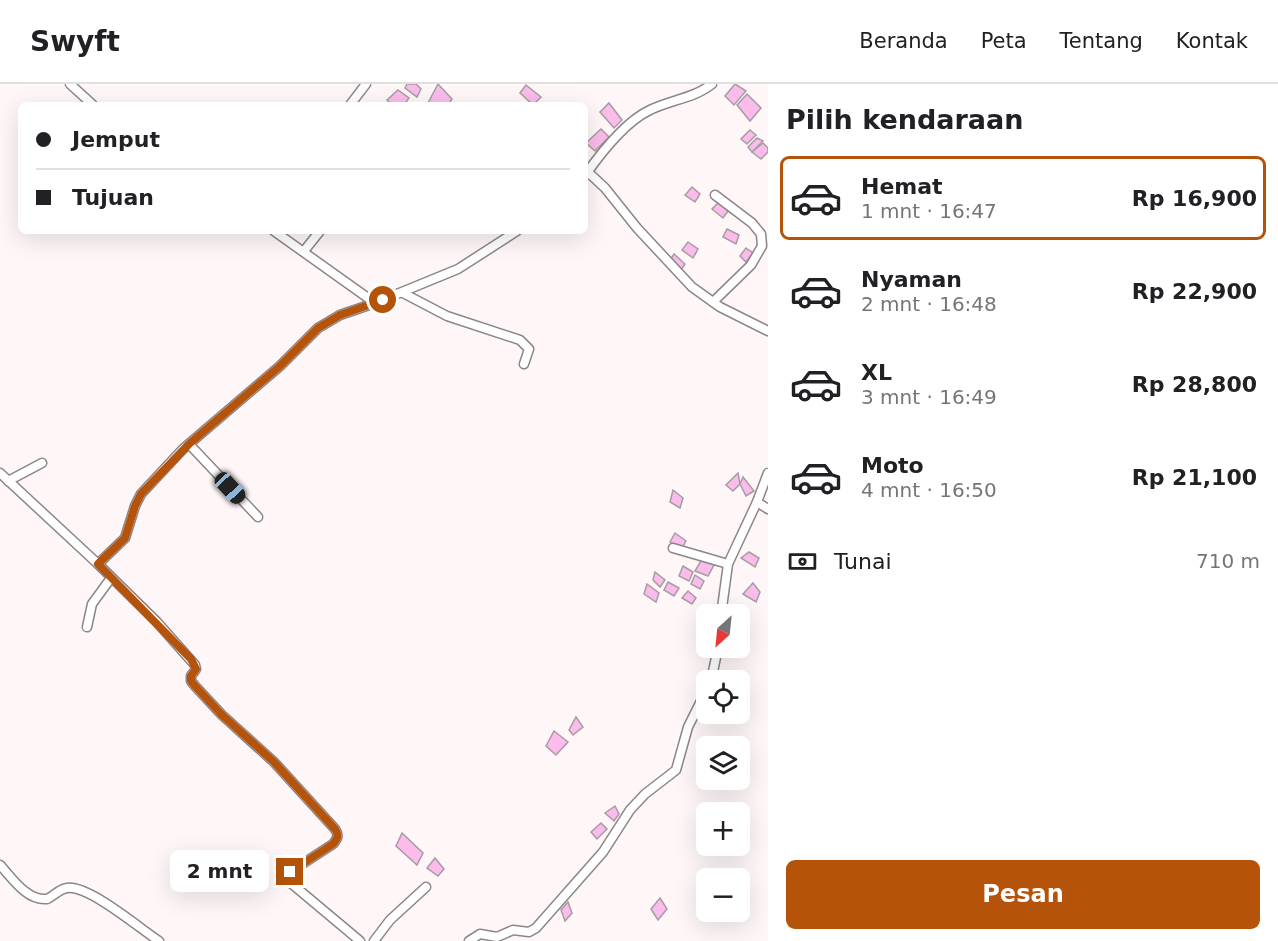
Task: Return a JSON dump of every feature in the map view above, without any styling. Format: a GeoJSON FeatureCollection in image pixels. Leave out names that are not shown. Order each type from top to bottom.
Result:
{"type":"FeatureCollection","features":[{"type":"Feature","properties":{"kind":"street"},"geometry":{"type":"LineString","coordinates":[[70,84],[90,102]]}},
{"type":"Feature","properties":{"kind":"street"},"geometry":{"type":"LineString","coordinates":[[352,102],[366,84]]}},
{"type":"Feature","properties":{"kind":"street"},"geometry":{"type":"LineString","coordinates":[[588,172],[607,146],[641,115],[659,106],[695,95],[712,84]]}},
{"type":"Feature","properties":{"kind":"street"},"geometry":{"type":"LineString","coordinates":[[588,174],[599,181],[661,255],[692,287],[713,302],[768,331]]}},
{"type":"Feature","properties":{"kind":"street"},"geometry":{"type":"LineString","coordinates":[[713,302],[751,265],[762,246],[761,234],[752,223],[715,195]]}},
{"type":"Feature","properties":{"kind":"street"},"geometry":{"type":"LineString","coordinates":[[278,234],[375,303]]}},
{"type":"Feature","properties":{"kind":"street"},"geometry":{"type":"LineString","coordinates":[[304,251],[318,234]]}},
{"type":"Feature","properties":{"kind":"street"},"geometry":{"type":"LineString","coordinates":[[98,564],[125,538],[141,494],[189,444],[280,366],[318,328],[340,315],[403,293],[458,269],[512,234]]}},
{"type":"Feature","properties":{"kind":"street"},"geometry":{"type":"LineString","coordinates":[[403,293],[447,316],[520,340],[530,349],[524,364]]}},
{"type":"Feature","properties":{"kind":"street"},"geometry":{"type":"LineString","coordinates":[[189,444],[258,517]]}},
{"type":"Feature","properties":{"kind":"street"},"geometry":{"type":"LineString","coordinates":[[8,481],[42,463]]}},
{"type":"Feature","properties":{"kind":"street"},"geometry":{"type":"LineString","coordinates":[[0,473],[98,564],[191,659],[196,669],[191,676],[191,681],[195,686],[222,715],[274,762],[335,829],[338,839],[290,872],[286,879],[360,941]]}},
{"type":"Feature","properties":{"kind":"street"},"geometry":{"type":"LineString","coordinates":[[723,604],[728,564],[768,473]]}},
{"type":"Feature","properties":{"kind":"street"},"geometry":{"type":"LineString","coordinates":[[757,502],[768,508]]}},
{"type":"Feature","properties":{"kind":"street"},"geometry":{"type":"LineString","coordinates":[[673,548],[728,564]]}},
{"type":"Feature","properties":{"kind":"street"},"geometry":{"type":"LineString","coordinates":[[87,627],[92,604],[111,578]]}},
{"type":"Feature","properties":{"kind":"street"},"geometry":{"type":"LineString","coordinates":[[469,941],[480,934],[496,937],[513,930],[529,932],[536,928],[603,852],[638,801],[676,770],[686,733],[696,712]]}},
{"type":"Feature","properties":{"kind":"street"},"geometry":{"type":"LineString","coordinates":[[0,865],[17,884],[33,897],[47,899],[63,889],[78,888],[99,899],[159,941]]}},
{"type":"Feature","properties":{"kind":"street"},"geometry":{"type":"LineString","coordinates":[[374,941],[390,920],[426,887]]}},
{"type":"Feature","properties":{"kind":"building"},"geometry":{"type":"Polygon","coordinates":[[[407,84],[416,84],[421,89],[417,97],[405,88],[407,84]]]}},
{"type":"Feature","properties":{"kind":"building"},"geometry":{"type":"Polygon","coordinates":[[[438,84],[452,99],[450,102],[429,102],[438,84]]]}},
{"type":"Feature","properties":{"kind":"building"},"geometry":{"type":"Polygon","coordinates":[[[735,84],[746,91],[734,105],[725,96],[735,84]]]}},
{"type":"Feature","properties":{"kind":"building"},"geometry":{"type":"Polygon","coordinates":[[[526,85],[541,97],[536,102],[530,102],[520,93],[526,85]]]}},
{"type":"Feature","properties":{"kind":"building"},"geometry":{"type":"Polygon","coordinates":[[[398,90],[409,98],[406,102],[387,100],[398,90]]]}},
{"type":"Feature","properties":{"kind":"building"},"geometry":{"type":"Polygon","coordinates":[[[747,94],[761,108],[750,121],[737,105],[747,94]]]}},
{"type":"Feature","properties":{"kind":"building"},"geometry":{"type":"Polygon","coordinates":[[[609,103],[622,120],[614,128],[600,112],[609,103]]]}},
{"type":"Feature","properties":{"kind":"building"},"geometry":{"type":"Polygon","coordinates":[[[601,129],[609,137],[595,151],[588,145],[588,141],[601,129]]]}},
{"type":"Feature","properties":{"kind":"building"},"geometry":{"type":"Polygon","coordinates":[[[750,130],[756,135],[747,144],[741,139],[750,130]]]}},
{"type":"Feature","properties":{"kind":"building"},"geometry":{"type":"Polygon","coordinates":[[[757,138],[763,141],[752,152],[748,147],[757,138]]]}},
{"type":"Feature","properties":{"kind":"building"},"geometry":{"type":"Polygon","coordinates":[[[763,143],[768,148],[768,152],[761,159],[752,152],[763,143]]]}},
{"type":"Feature","properties":{"kind":"building"},"geometry":{"type":"Polygon","coordinates":[[[692,187],[700,194],[695,202],[685,195],[692,187]]]}},
{"type":"Feature","properties":{"kind":"building"},"geometry":{"type":"Polygon","coordinates":[[[719,202],[728,211],[723,218],[712,209],[719,202]]]}},
{"type":"Feature","properties":{"kind":"building"},"geometry":{"type":"Polygon","coordinates":[[[727,229],[739,235],[736,244],[723,237],[727,229]]]}},
{"type":"Feature","properties":{"kind":"building"},"geometry":{"type":"Polygon","coordinates":[[[688,242],[698,249],[693,258],[682,250],[688,242]]]}},
{"type":"Feature","properties":{"kind":"building"},"geometry":{"type":"Polygon","coordinates":[[[746,248],[753,253],[746,262],[740,256],[746,248]]]}},
{"type":"Feature","properties":{"kind":"building"},"geometry":{"type":"Polygon","coordinates":[[[674,254],[685,264],[680,271],[670,260],[674,254]]]}},
{"type":"Feature","properties":{"kind":"building"},"geometry":{"type":"Polygon","coordinates":[[[738,473],[740,484],[733,491],[726,485],[738,473]]]}},
{"type":"Feature","properties":{"kind":"building"},"geometry":{"type":"Polygon","coordinates":[[[743,477],[754,491],[746,496],[740,484],[743,477]]]}},
{"type":"Feature","properties":{"kind":"building"},"geometry":{"type":"Polygon","coordinates":[[[673,490],[683,498],[680,508],[670,502],[673,490]]]}},
{"type":"Feature","properties":{"kind":"building"},"geometry":{"type":"Polygon","coordinates":[[[675,533],[686,541],[681,550],[670,542],[675,533]]]}},
{"type":"Feature","properties":{"kind":"building"},"geometry":{"type":"Polygon","coordinates":[[[749,552],[759,558],[755,567],[741,558],[749,552]]]}},
{"type":"Feature","properties":{"kind":"building"},"geometry":{"type":"Polygon","coordinates":[[[702,559],[714,565],[708,576],[695,571],[702,559]]]}},
{"type":"Feature","properties":{"kind":"building"},"geometry":{"type":"Polygon","coordinates":[[[683,566],[693,572],[689,581],[679,576],[683,566]]]}},
{"type":"Feature","properties":{"kind":"building"},"geometry":{"type":"Polygon","coordinates":[[[655,572],[665,580],[660,587],[653,580],[655,572]]]}},
{"type":"Feature","properties":{"kind":"building"},"geometry":{"type":"Polygon","coordinates":[[[695,575],[704,581],[700,589],[691,584],[695,575]]]}},
{"type":"Feature","properties":{"kind":"building"},"geometry":{"type":"Polygon","coordinates":[[[668,582],[679,588],[674,596],[664,590],[668,582]]]}},
{"type":"Feature","properties":{"kind":"building"},"geometry":{"type":"Polygon","coordinates":[[[753,583],[760,592],[756,602],[743,594],[753,583]]]}},
{"type":"Feature","properties":{"kind":"building"},"geometry":{"type":"Polygon","coordinates":[[[647,584],[659,593],[656,602],[644,594],[647,584]]]}},
{"type":"Feature","properties":{"kind":"building"},"geometry":{"type":"Polygon","coordinates":[[[688,591],[696,598],[692,604],[682,598],[688,591]]]}},
{"type":"Feature","properties":{"kind":"building"},"geometry":{"type":"Polygon","coordinates":[[[576,717],[583,727],[573,735],[569,730],[576,717]]]}},
{"type":"Feature","properties":{"kind":"building"},"geometry":{"type":"Polygon","coordinates":[[[554,731],[568,742],[556,755],[546,746],[554,731]]]}},
{"type":"Feature","properties":{"kind":"building"},"geometry":{"type":"Polygon","coordinates":[[[615,806],[619,814],[614,821],[605,813],[615,806]]]}},
{"type":"Feature","properties":{"kind":"building"},"geometry":{"type":"Polygon","coordinates":[[[601,823],[607,829],[597,839],[591,832],[601,823]]]}},
{"type":"Feature","properties":{"kind":"building"},"geometry":{"type":"Polygon","coordinates":[[[402,833],[423,853],[417,865],[396,846],[402,833]]]}},
{"type":"Feature","properties":{"kind":"building"},"geometry":{"type":"Polygon","coordinates":[[[435,858],[444,869],[438,876],[427,868],[435,858]]]}},
{"type":"Feature","properties":{"kind":"building"},"geometry":{"type":"Polygon","coordinates":[[[660,898],[667,909],[658,920],[651,909],[660,898]]]}},
{"type":"Feature","properties":{"kind":"building"},"geometry":{"type":"Polygon","coordinates":[[[568,902],[572,913],[565,921],[561,910],[568,902]]]}},
{"type":"Feature","properties":{"kind":"route"},"geometry":{"type":"LineString","coordinates":[[290,872],[333,844],[338,839],[335,829],[274,762],[222,715],[195,686],[191,681],[191,676],[196,669],[191,659],[98,564],[125,538],[141,494],[183,449],[280,366],[318,328],[340,315],[383,300]]}}]}
